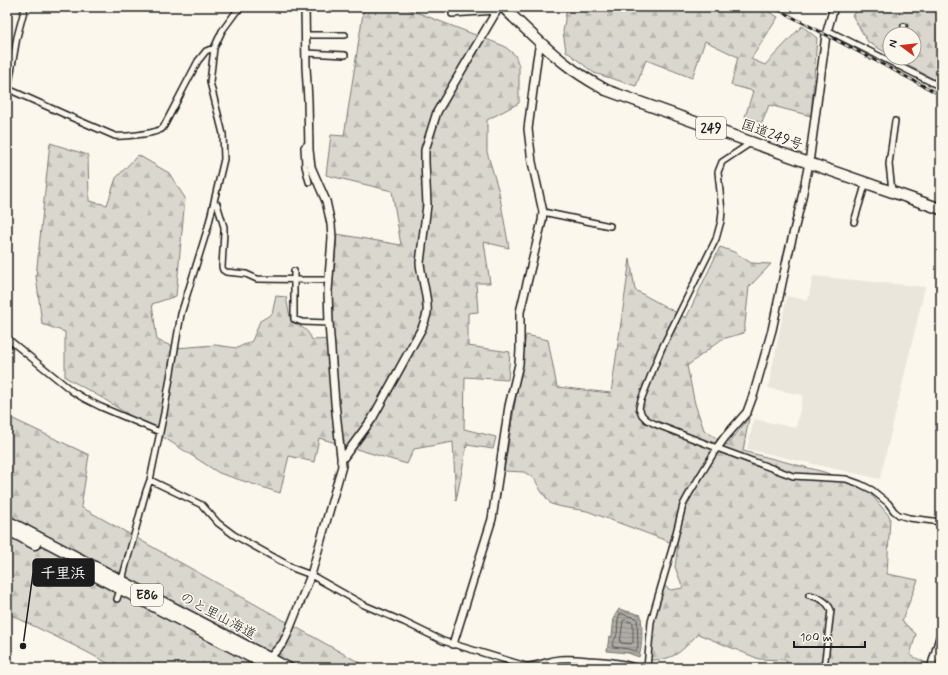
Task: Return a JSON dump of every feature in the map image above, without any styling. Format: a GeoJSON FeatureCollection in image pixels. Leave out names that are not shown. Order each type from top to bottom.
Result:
{"type":"FeatureCollection","features":[{"type":"Feature","properties":{"kind":"highway","name":"国道249号"},"geometry":{"type":"LineString","coordinates":[[499,8],[568,66],[606,90],[941,209]]}},
{"type":"Feature","properties":{"kind":"highway","name":"のと里山海道"},"geometry":{"type":"LineString","coordinates":[[7,521],[288,668]]}},
{"type":"Feature","properties":{"kind":"highway","name":"のと里山海道"},"geometry":{"type":"LineString","coordinates":[[7,529],[272,668]]}},
{"type":"Feature","properties":{"kind":"street"},"geometry":{"type":"LineString","coordinates":[[25,7],[17,37],[8,92],[119,137],[160,130],[164,126],[198,61],[206,51],[214,48]]}},
{"type":"Feature","properties":{"kind":"street"},"geometry":{"type":"LineString","coordinates":[[123,576],[150,480],[182,314],[204,243],[224,159],[223,134],[210,82],[214,48],[222,31],[236,12],[242,7]]}},
{"type":"Feature","properties":{"kind":"street"},"geometry":{"type":"LineString","coordinates":[[273,654],[283,643],[287,635],[311,575],[341,471],[329,322],[329,280],[332,238],[331,224],[326,201],[311,167],[305,7]]}},
{"type":"Feature","properties":{"kind":"street"},"geometry":{"type":"LineString","coordinates":[[647,668],[651,622],[672,550],[683,505],[717,448],[747,412],[772,330],[809,163],[826,35],[834,7]]}},
{"type":"Feature","properties":{"kind":"street"},"geometry":{"type":"LineString","coordinates":[[452,14],[499,8]]}},
{"type":"Feature","properties":{"kind":"street"},"geometry":{"type":"LineString","coordinates":[[341,461],[372,418],[425,320],[427,304],[420,263],[427,205],[425,150],[437,112],[499,8]]}},
{"type":"Feature","properties":{"kind":"street"},"geometry":{"type":"LineString","coordinates":[[827,30],[882,58]]}},
{"type":"Feature","properties":{"kind":"street"},"geometry":{"type":"LineString","coordinates":[[306,35],[345,35]]}},
{"type":"Feature","properties":{"kind":"street"},"geometry":{"type":"LineString","coordinates":[[453,644],[492,519],[509,406],[519,364],[520,312],[542,221],[543,212],[532,162],[528,129],[540,42]]}},
{"type":"Feature","properties":{"kind":"street"},"geometry":{"type":"LineString","coordinates":[[306,53],[346,55]]}},
{"type":"Feature","properties":{"kind":"street"},"geometry":{"type":"LineString","coordinates":[[898,66],[941,87]]}},
{"type":"Feature","properties":{"kind":"street"},"geometry":{"type":"LineString","coordinates":[[892,191],[889,164],[896,121]]}},
{"type":"Feature","properties":{"kind":"street"},"geometry":{"type":"LineString","coordinates":[[752,142],[722,162],[719,167],[718,172],[722,211],[716,239],[661,350],[640,400],[639,408],[641,413],[647,420],[793,476],[846,479],[860,484],[872,490],[888,503],[898,515],[941,522]]}},
{"type":"Feature","properties":{"kind":"street"},"geometry":{"type":"LineString","coordinates":[[309,143],[304,147],[305,166],[309,182]]}},
{"type":"Feature","properties":{"kind":"street"},"geometry":{"type":"LineString","coordinates":[[854,222],[866,182]]}},
{"type":"Feature","properties":{"kind":"street"},"geometry":{"type":"LineString","coordinates":[[214,204],[218,204],[224,228],[222,267],[226,272],[246,274],[257,279],[329,280]]}},
{"type":"Feature","properties":{"kind":"street"},"geometry":{"type":"LineString","coordinates":[[543,212],[610,226]]}},
{"type":"Feature","properties":{"kind":"street"},"geometry":{"type":"LineString","coordinates":[[294,271],[294,319],[302,322],[329,322]]}},
{"type":"Feature","properties":{"kind":"street"},"geometry":{"type":"LineString","coordinates":[[7,338],[84,399],[160,432]]}},
{"type":"Feature","properties":{"kind":"street"},"geometry":{"type":"LineString","coordinates":[[150,480],[202,505],[218,523],[234,535],[295,569],[311,575],[364,605],[443,641],[526,666],[538,665],[553,660],[566,658],[612,661],[638,668]]}},
{"type":"Feature","properties":{"kind":"street"},"geometry":{"type":"LineString","coordinates":[[117,599],[119,593]]}},
{"type":"Feature","properties":{"kind":"street"},"geometry":{"type":"LineString","coordinates":[[809,595],[820,597],[829,605],[831,610],[824,668]]}},
{"type":"Feature","properties":{"kind":"street"},"geometry":{"type":"LineString","coordinates":[[931,668],[941,634]]}},
{"type":"Feature","properties":{"kind":"shaded area"},"geometry":{"type":"Polygon","coordinates":[[[813,276],[925,287],[880,479],[747,449],[754,419],[796,428],[803,395],[768,388],[787,296],[808,300],[813,276]]]}},
{"type":"Feature","properties":{"kind":"green space"},"geometry":{"type":"Polygon","coordinates":[[[364,7],[403,7],[504,46],[515,55],[519,66],[519,103],[487,120],[487,152],[499,192],[509,248],[484,242],[490,283],[476,283],[478,312],[468,313],[468,346],[510,352],[508,380],[465,377],[464,429],[496,437],[493,449],[467,445],[456,501],[453,442],[414,449],[407,464],[319,438],[314,462],[289,456],[280,493],[219,473],[104,399],[65,377],[65,332],[42,324],[36,276],[50,143],[88,155],[89,201],[107,205],[116,178],[138,155],[169,173],[185,198],[176,296],[152,304],[157,340],[176,348],[215,345],[237,348],[252,341],[260,321],[272,314],[276,296],[286,297],[291,322],[304,328],[312,340],[333,339],[331,301],[337,234],[401,245],[392,191],[326,175],[331,135],[344,136],[364,7]]]}},
{"type":"Feature","properties":{"kind":"green space"},"geometry":{"type":"Polygon","coordinates":[[[567,7],[760,7],[778,17],[751,59],[765,65],[802,26],[817,38],[811,116],[769,105],[762,123],[745,117],[753,91],[731,85],[738,57],[705,41],[692,78],[646,60],[636,86],[594,73],[566,51],[563,32],[567,7]]]}},
{"type":"Feature","properties":{"kind":"green space"},"geometry":{"type":"Polygon","coordinates":[[[862,7],[941,7],[941,83],[909,66],[922,66],[922,26],[882,26],[882,50],[868,42],[852,15],[862,7]]]}},
{"type":"Feature","properties":{"kind":"green space"},"geometry":{"type":"Polygon","coordinates":[[[720,247],[734,252],[751,263],[771,264],[749,287],[744,333],[722,339],[687,366],[695,404],[704,430],[727,445],[749,418],[743,451],[824,472],[865,487],[890,517],[887,574],[918,580],[902,621],[916,634],[910,655],[926,663],[925,668],[788,668],[786,660],[759,659],[698,634],[682,650],[672,656],[659,660],[650,660],[653,623],[664,586],[671,590],[683,588],[675,567],[678,545],[587,511],[551,504],[541,491],[534,478],[524,472],[504,471],[526,335],[548,340],[557,387],[611,393],[630,259],[635,290],[686,318],[720,247]]]}},
{"type":"Feature","properties":{"kind":"green space"},"geometry":{"type":"Polygon","coordinates":[[[7,416],[89,455],[81,507],[369,668],[117,668],[7,613],[7,416]]]}},
{"type":"Feature","properties":{"kind":"water"},"geometry":{"type":"Polygon","coordinates":[[[619,609],[641,615],[642,642],[639,657],[628,653],[607,651],[609,637],[612,636],[614,617],[619,609]]]}},
{"type":"Feature","properties":{"kind":"railway"},"geometry":{"type":"LineString","coordinates":[[773,7],[941,95]]}},
{"type":"Feature","properties":{"kind":"place","name":"千里浜"},"geometry":{"type":"Point","coordinates":[23,646]}}]}
